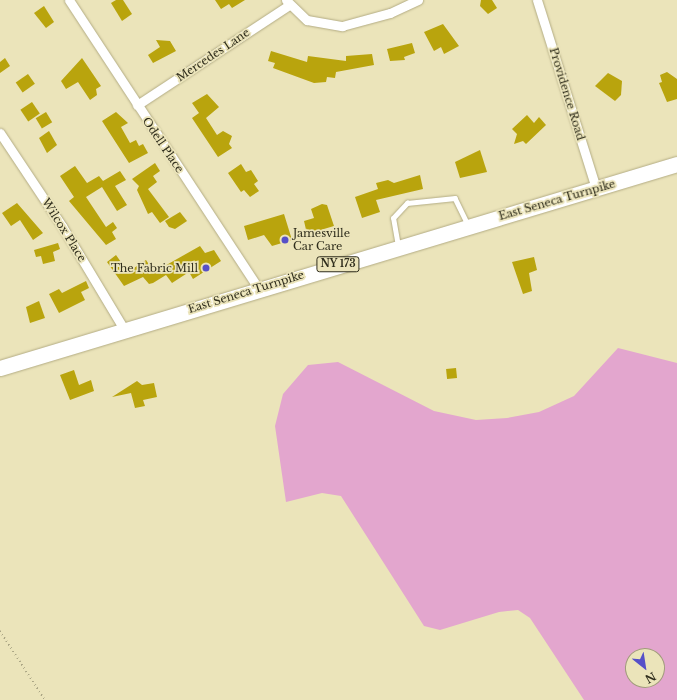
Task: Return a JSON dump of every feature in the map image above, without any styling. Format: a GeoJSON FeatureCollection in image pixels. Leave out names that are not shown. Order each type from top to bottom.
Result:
{"type":"FeatureCollection","features":[{"type":"Feature","properties":{"kind":"main road","name":"East Seneca Turnpike"},"geometry":{"type":"LineString","coordinates":[[0,368],[124,329],[677,164]]}},
{"type":"Feature","properties":{"kind":"street","name":"Odell Place"},"geometry":{"type":"LineString","coordinates":[[69,0],[259,289]]}},
{"type":"Feature","properties":{"kind":"street"},"geometry":{"type":"LineString","coordinates":[[287,2],[307,20],[342,26],[390,13],[418,0]]}},
{"type":"Feature","properties":{"kind":"street","name":"Providence Road"},"geometry":{"type":"LineString","coordinates":[[538,0],[596,188]]}},
{"type":"Feature","properties":{"kind":"street","name":"Mercedes Lane"},"geometry":{"type":"LineString","coordinates":[[137,105],[287,2]]}},
{"type":"Feature","properties":{"kind":"street","name":"Wilcox Place"},"geometry":{"type":"LineString","coordinates":[[0,133],[62,226],[124,329]]}},
{"type":"Feature","properties":{"kind":"lane"},"geometry":{"type":"LineString","coordinates":[[399,247],[393,218],[407,203],[455,198],[468,226]]}},
{"type":"Feature","properties":{"kind":"path"},"geometry":{"type":"LineString","coordinates":[[0,631],[45,700]]}},
{"type":"Feature","properties":{"kind":"shaded area"},"geometry":{"type":"Polygon","coordinates":[[[618,348],[677,363],[677,700],[584,700],[530,618],[518,610],[499,612],[440,630],[424,626],[341,496],[322,493],[286,502],[275,426],[283,394],[308,365],[338,362],[434,411],[476,420],[507,418],[539,412],[574,396],[618,348]]]}},
{"type":"Feature","properties":{"kind":"building"},"geometry":{"type":"Polygon","coordinates":[[[116,0],[123,0],[132,14],[122,21],[111,3],[116,0]]]}},
{"type":"Feature","properties":{"kind":"building"},"geometry":{"type":"Polygon","coordinates":[[[215,0],[245,0],[232,8],[229,4],[221,9],[215,0]]]}},
{"type":"Feature","properties":{"kind":"building"},"geometry":{"type":"Polygon","coordinates":[[[481,0],[492,0],[497,8],[488,14],[480,6],[481,0]]]}},
{"type":"Feature","properties":{"kind":"building"},"geometry":{"type":"Polygon","coordinates":[[[44,6],[54,22],[46,28],[34,13],[44,6]]]}},
{"type":"Feature","properties":{"kind":"building"},"geometry":{"type":"Polygon","coordinates":[[[443,24],[459,46],[444,54],[441,47],[434,51],[424,32],[443,24]]]}},
{"type":"Feature","properties":{"kind":"building"},"geometry":{"type":"Polygon","coordinates":[[[156,40],[170,41],[176,51],[153,63],[148,55],[160,47],[156,40]]]}},
{"type":"Feature","properties":{"kind":"building"},"geometry":{"type":"Polygon","coordinates":[[[412,43],[415,53],[404,57],[405,60],[390,61],[387,49],[412,43]]]}},
{"type":"Feature","properties":{"kind":"building"},"geometry":{"type":"Polygon","coordinates":[[[271,51],[307,62],[308,56],[346,61],[346,56],[372,54],[374,65],[336,72],[335,78],[327,77],[326,82],[314,83],[273,68],[275,63],[268,61],[271,51]]]}},
{"type":"Feature","properties":{"kind":"building"},"geometry":{"type":"Polygon","coordinates":[[[5,58],[10,66],[0,73],[0,62],[5,58]]]}},
{"type":"Feature","properties":{"kind":"building"},"geometry":{"type":"Polygon","coordinates":[[[82,58],[101,86],[96,89],[97,95],[90,100],[78,82],[66,89],[61,81],[82,58]]]}},
{"type":"Feature","properties":{"kind":"building"},"geometry":{"type":"Polygon","coordinates":[[[667,72],[677,79],[677,99],[667,102],[659,83],[662,82],[660,75],[667,72]]]}},
{"type":"Feature","properties":{"kind":"building"},"geometry":{"type":"Polygon","coordinates":[[[608,73],[622,81],[621,95],[615,101],[595,86],[608,73]]]}},
{"type":"Feature","properties":{"kind":"building"},"geometry":{"type":"Polygon","coordinates":[[[28,74],[35,84],[23,92],[16,83],[28,74]]]}},
{"type":"Feature","properties":{"kind":"building"},"geometry":{"type":"Polygon","coordinates":[[[207,94],[219,107],[206,118],[217,135],[223,131],[232,136],[229,144],[232,148],[218,157],[192,118],[199,113],[192,103],[207,94]]]}},
{"type":"Feature","properties":{"kind":"building"},"geometry":{"type":"Polygon","coordinates":[[[32,102],[40,114],[28,121],[20,110],[32,102]]]}},
{"type":"Feature","properties":{"kind":"building"},"geometry":{"type":"Polygon","coordinates":[[[46,112],[52,122],[42,128],[36,118],[46,112]]]}},
{"type":"Feature","properties":{"kind":"building"},"geometry":{"type":"Polygon","coordinates":[[[116,112],[128,123],[121,127],[130,143],[136,140],[139,146],[143,144],[148,153],[129,163],[102,121],[116,112]]]}},
{"type":"Feature","properties":{"kind":"building"},"geometry":{"type":"Polygon","coordinates":[[[527,115],[534,123],[539,117],[546,125],[526,144],[523,141],[514,144],[517,134],[512,129],[527,115]]]}},
{"type":"Feature","properties":{"kind":"building"},"geometry":{"type":"Polygon","coordinates":[[[49,131],[57,145],[47,153],[39,138],[49,131]]]}},
{"type":"Feature","properties":{"kind":"building"},"geometry":{"type":"Polygon","coordinates":[[[480,150],[487,172],[460,178],[455,162],[480,150]]]}},
{"type":"Feature","properties":{"kind":"building"},"geometry":{"type":"Polygon","coordinates":[[[155,163],[160,171],[153,176],[157,182],[148,189],[169,217],[160,223],[152,212],[148,214],[137,190],[139,186],[132,179],[155,163]]]}},
{"type":"Feature","properties":{"kind":"building"},"geometry":{"type":"Polygon","coordinates":[[[241,164],[246,172],[251,170],[258,181],[254,184],[259,191],[250,197],[244,190],[241,192],[228,173],[241,164]]]}},
{"type":"Feature","properties":{"kind":"building"},"geometry":{"type":"Polygon","coordinates":[[[75,166],[87,183],[99,176],[103,181],[120,171],[126,180],[115,186],[127,205],[117,211],[102,187],[86,197],[106,227],[113,222],[117,228],[112,232],[116,239],[106,245],[69,201],[74,197],[60,176],[75,166]]]}},
{"type":"Feature","properties":{"kind":"building"},"geometry":{"type":"Polygon","coordinates":[[[420,175],[423,189],[376,200],[380,212],[362,218],[355,197],[378,189],[376,183],[388,180],[394,183],[420,175]]]}},
{"type":"Feature","properties":{"kind":"building"},"geometry":{"type":"Polygon","coordinates":[[[17,203],[43,233],[33,240],[20,220],[11,226],[2,213],[17,203]]]}},
{"type":"Feature","properties":{"kind":"building"},"geometry":{"type":"Polygon","coordinates":[[[322,204],[327,205],[334,226],[307,234],[304,221],[314,218],[311,209],[322,204]]]}},
{"type":"Feature","properties":{"kind":"building"},"geometry":{"type":"Polygon","coordinates":[[[180,212],[187,221],[175,229],[169,227],[165,221],[180,212]]]}},
{"type":"Feature","properties":{"kind":"building"},"geometry":{"type":"Polygon","coordinates":[[[284,214],[292,240],[272,246],[264,235],[248,240],[244,226],[284,214]]]}},
{"type":"Feature","properties":{"kind":"building"},"geometry":{"type":"Polygon","coordinates":[[[58,243],[60,249],[53,252],[55,261],[43,264],[41,256],[36,257],[34,250],[58,243]]]}},
{"type":"Feature","properties":{"kind":"building"},"geometry":{"type":"Polygon","coordinates":[[[200,246],[205,253],[214,250],[221,261],[193,279],[189,272],[172,283],[166,275],[153,283],[149,284],[143,277],[124,286],[107,262],[116,255],[128,272],[146,260],[154,272],[200,246]]]}},
{"type":"Feature","properties":{"kind":"building"},"geometry":{"type":"Polygon","coordinates":[[[534,257],[537,270],[529,273],[532,291],[523,294],[512,262],[534,257]]]}},
{"type":"Feature","properties":{"kind":"building"},"geometry":{"type":"Polygon","coordinates":[[[86,281],[89,288],[81,292],[85,300],[59,313],[49,294],[59,289],[62,293],[86,281]]]}},
{"type":"Feature","properties":{"kind":"building"},"geometry":{"type":"Polygon","coordinates":[[[39,301],[45,318],[30,323],[26,307],[39,301]]]}},
{"type":"Feature","properties":{"kind":"building"},"geometry":{"type":"Polygon","coordinates":[[[456,368],[457,378],[447,379],[446,369],[456,368]]]}},
{"type":"Feature","properties":{"kind":"building"},"geometry":{"type":"Polygon","coordinates":[[[74,370],[79,385],[91,380],[94,391],[70,400],[60,375],[74,370]]]}},
{"type":"Feature","properties":{"kind":"building"},"geometry":{"type":"Polygon","coordinates":[[[137,381],[142,385],[154,383],[157,397],[143,400],[145,406],[135,408],[131,393],[112,397],[137,381]]]}},
{"type":"Feature","properties":{"kind":"place","name":"Jamesville Car Care"},"geometry":{"type":"Point","coordinates":[285,240]}},
{"type":"Feature","properties":{"kind":"place","name":"The Fabric Mill"},"geometry":{"type":"Point","coordinates":[206,268]}}]}
